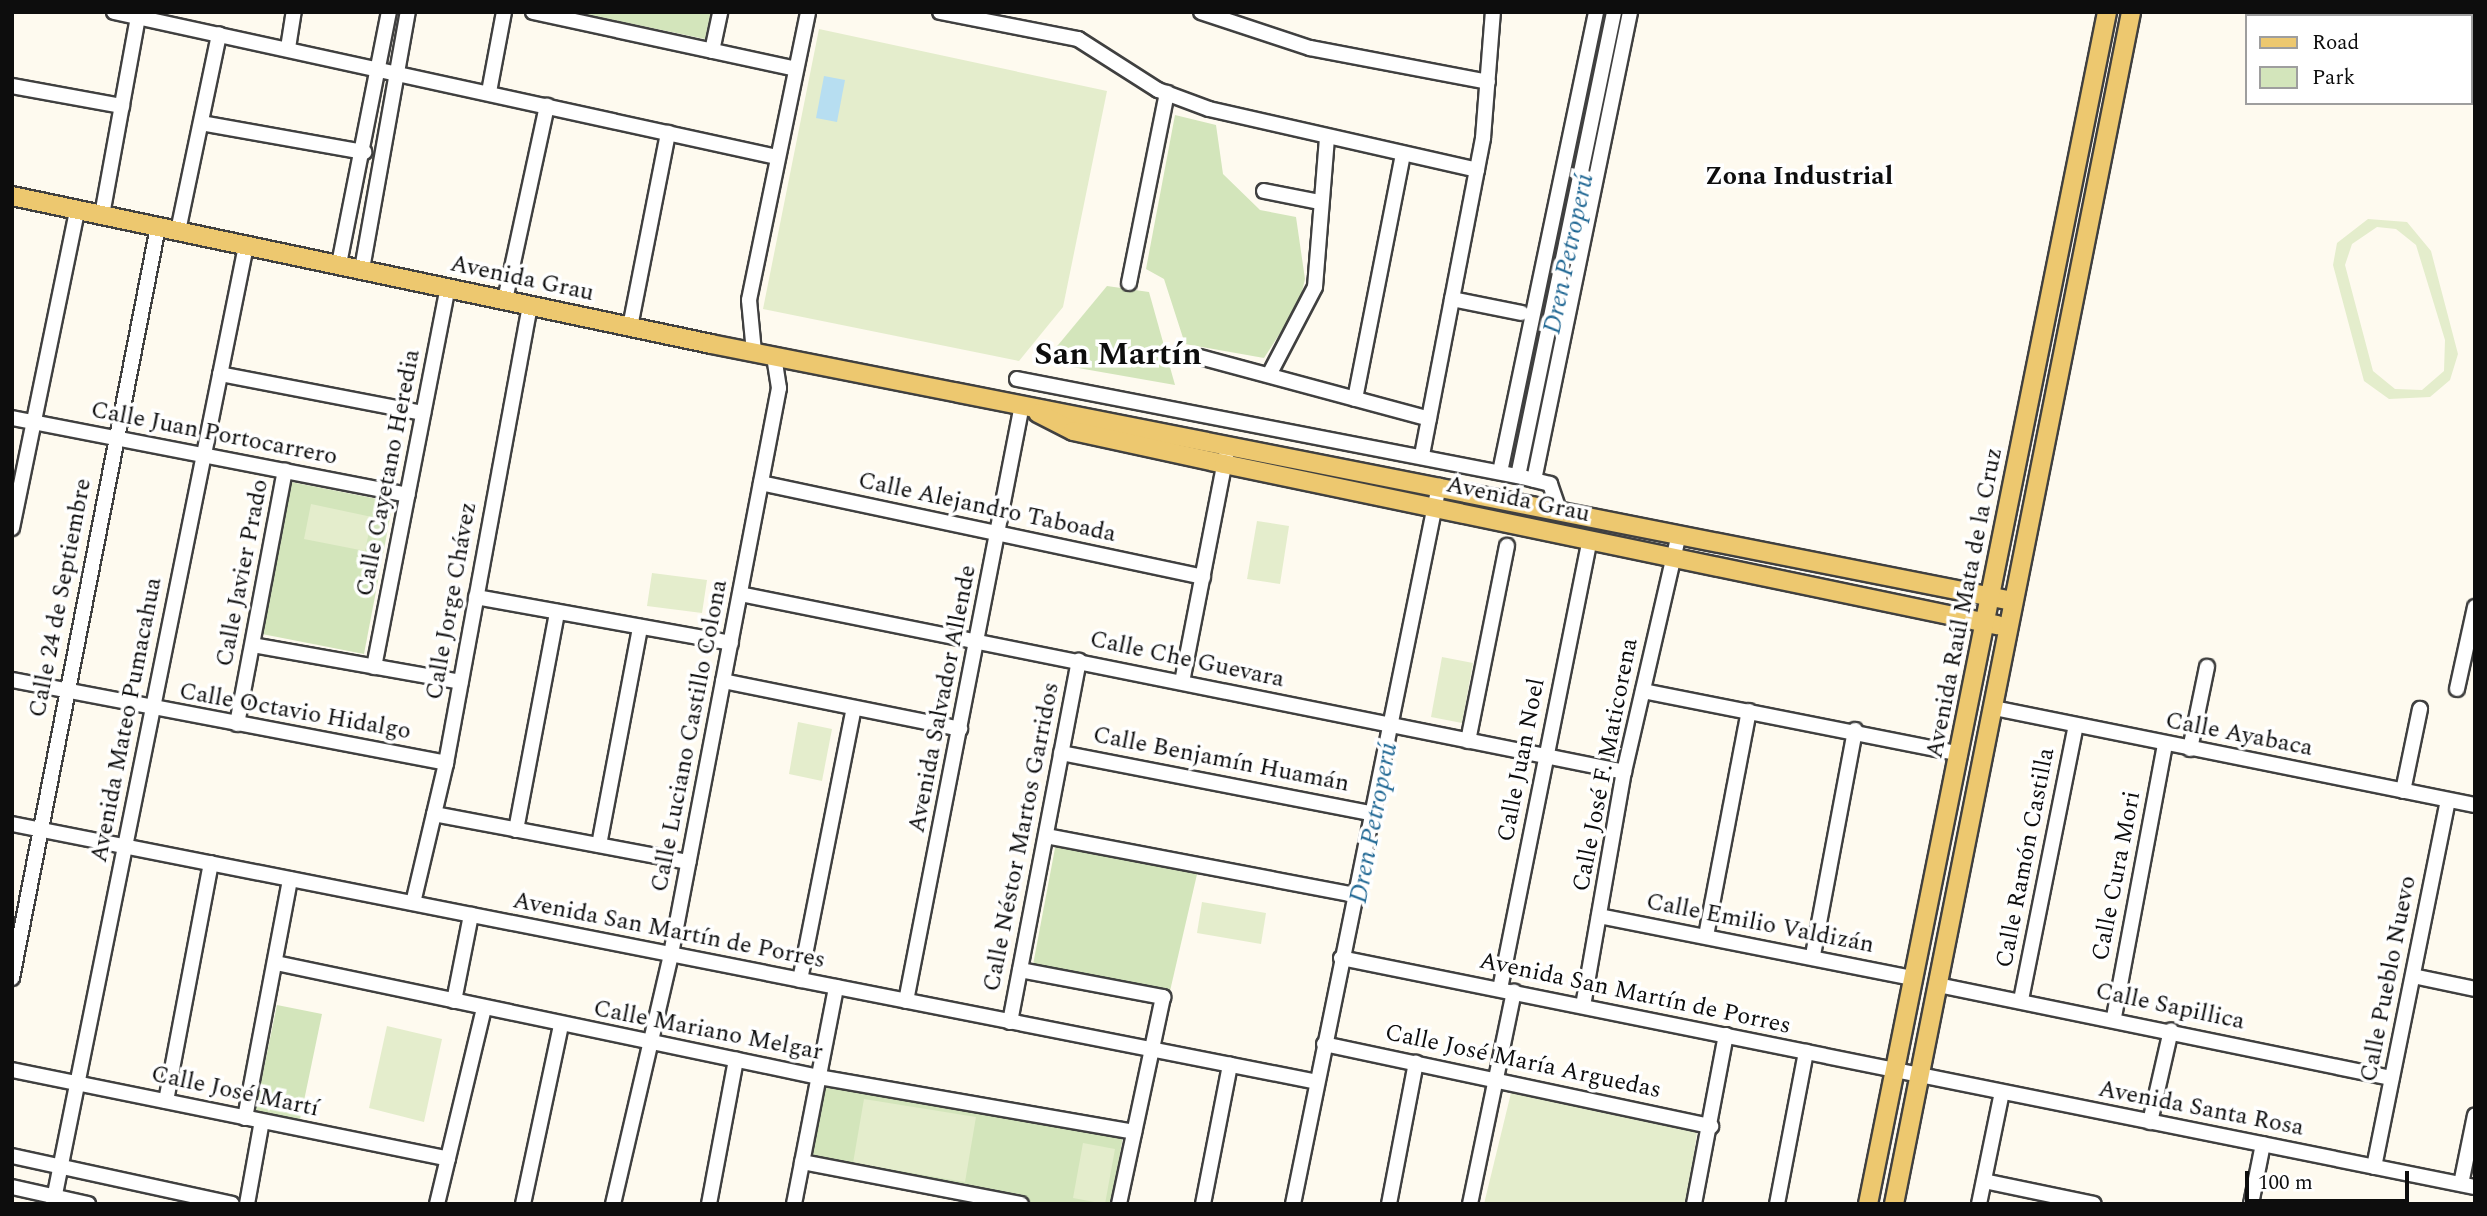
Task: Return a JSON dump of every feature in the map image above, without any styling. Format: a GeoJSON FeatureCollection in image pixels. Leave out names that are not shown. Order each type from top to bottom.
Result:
{"type":"FeatureCollection","features":[{"type":"Feature","properties":{"kind":"main road","name":"Avenida Raúl Mata de la Cruz"},"geometry":{"type":"LineString","coordinates":[[1868,1204],[1911,978],[1960,754],[2107,12]]}},
{"type":"Feature","properties":{"kind":"main road","name":"Avenida Raúl Mata de la Cruz"},"geometry":{"type":"LineString","coordinates":[[1894,1204],[2130,12]]}},
{"type":"Feature","properties":{"kind":"main road","name":"Avenida Grau"},"geometry":{"type":"LineString","coordinates":[[12,196],[630,327],[1228,443],[2013,601]]}},
{"type":"Feature","properties":{"kind":"main road","name":"Avenida Grau"},"geometry":{"type":"LineString","coordinates":[[1022,405],[1073,431],[1673,559],[2009,627]]}},
{"type":"Feature","properties":{"kind":"street"},"geometry":{"type":"LineString","coordinates":[[114,12],[488,92],[777,158]]}},
{"type":"Feature","properties":{"kind":"street"},"geometry":{"type":"LineString","coordinates":[[288,48],[294,12]]}},
{"type":"Feature","properties":{"kind":"street"},"geometry":{"type":"LineString","coordinates":[[339,264],[364,152],[388,12]]}},
{"type":"Feature","properties":{"kind":"street"},"geometry":{"type":"LineString","coordinates":[[362,270],[408,12]]}},
{"type":"Feature","properties":{"kind":"street"},"geometry":{"type":"LineString","coordinates":[[488,92],[504,12]]}},
{"type":"Feature","properties":{"kind":"street"},"geometry":{"type":"LineString","coordinates":[[533,12],[796,69]]}},
{"type":"Feature","properties":{"kind":"street"},"geometry":{"type":"LineString","coordinates":[[712,51],[720,12]]}},
{"type":"Feature","properties":{"kind":"street"},"geometry":{"type":"LineString","coordinates":[[754,352],[748,299],[808,12]]}},
{"type":"Feature","properties":{"kind":"street"},"geometry":{"type":"LineString","coordinates":[[940,12],[962,14],[1078,39],[1167,93],[1327,139],[1477,170]]}},
{"type":"Feature","properties":{"kind":"street"},"geometry":{"type":"LineString","coordinates":[[1201,12],[1310,48],[1488,82]]}},
{"type":"Feature","properties":{"kind":"street"},"geometry":{"type":"LineString","coordinates":[[1249,27],[1255,12]]}},
{"type":"Feature","properties":{"kind":"street"},"geometry":{"type":"LineString","coordinates":[[1422,455],[1477,170],[1493,12]]}},
{"type":"Feature","properties":{"kind":"street"},"geometry":{"type":"LineString","coordinates":[[1500,472],[1596,12]]}},
{"type":"Feature","properties":{"kind":"street"},"geometry":{"type":"LineString","coordinates":[[1518,476],[1614,12]]}},
{"type":"Feature","properties":{"kind":"street"},"geometry":{"type":"LineString","coordinates":[[1534,480],[1630,12]]}},
{"type":"Feature","properties":{"kind":"street"},"geometry":{"type":"LineString","coordinates":[[102,215],[138,17]]}},
{"type":"Feature","properties":{"kind":"street"},"geometry":{"type":"LineString","coordinates":[[178,232],[219,34]]}},
{"type":"Feature","properties":{"kind":"street"},"geometry":{"type":"LineString","coordinates":[[12,86],[122,106]]}},
{"type":"Feature","properties":{"kind":"street"},"geometry":{"type":"LineString","coordinates":[[1129,283],[1167,93]]}},
{"type":"Feature","properties":{"kind":"street"},"geometry":{"type":"LineString","coordinates":[[505,300],[547,105]]}},
{"type":"Feature","properties":{"kind":"street"},"geometry":{"type":"LineString","coordinates":[[201,123],[364,152]]}},
{"type":"Feature","properties":{"kind":"street"},"geometry":{"type":"LineString","coordinates":[[630,327],[668,133]]}},
{"type":"Feature","properties":{"kind":"street"},"geometry":{"type":"LineString","coordinates":[[1269,375],[1315,287],[1319,202],[1327,139]]}},
{"type":"Feature","properties":{"kind":"street"},"geometry":{"type":"LineString","coordinates":[[1355,398],[1403,154]]}},
{"type":"Feature","properties":{"kind":"street"},"geometry":{"type":"LineString","coordinates":[[1264,191],[1319,202]]}},
{"type":"Feature","properties":{"kind":"street"},"geometry":{"type":"LineString","coordinates":[[12,528],[77,210]]}},
{"type":"Feature","properties":{"kind":"street","name":"Calle 24 de Septiembre"},"geometry":{"type":"LineString","coordinates":[[12,978],[158,227]]}},
{"type":"Feature","properties":{"kind":"street","name":"Avenida Mateo Pumacahua"},"geometry":{"type":"LineString","coordinates":[[54,1200],[246,246]]}},
{"type":"Feature","properties":{"kind":"street","name":"Calle Cayetano Heredia"},"geometry":{"type":"LineString","coordinates":[[374,667],[448,288]]}},
{"type":"Feature","properties":{"kind":"street"},"geometry":{"type":"LineString","coordinates":[[1452,299],[1521,313]]}},
{"type":"Feature","properties":{"kind":"street","name":"Calle Jorge Chávez"},"geometry":{"type":"LineString","coordinates":[[413,903],[446,764],[530,306]]}},
{"type":"Feature","properties":{"kind":"street","name":"Calle Luciano Castillo Colona"},"geometry":{"type":"LineString","coordinates":[[612,1204],[671,954],[689,862],[779,388],[774,356]]}},
{"type":"Feature","properties":{"kind":"street"},"geometry":{"type":"LineString","coordinates":[[1200,358],[1429,419]]}},
{"type":"Feature","properties":{"kind":"street"},"geometry":{"type":"LineString","coordinates":[[220,374],[424,414]]}},
{"type":"Feature","properties":{"kind":"street"},"geometry":{"type":"LineString","coordinates":[[1017,379],[1422,455],[1518,476],[1550,484],[1559,510]]}},
{"type":"Feature","properties":{"kind":"street","name":"Avenida Salvador Allende"},"geometry":{"type":"LineString","coordinates":[[906,1001],[1022,405]]}},
{"type":"Feature","properties":{"kind":"street","name":"Calle Juan Portocarrero"},"geometry":{"type":"LineString","coordinates":[[12,418],[408,495]]}},
{"type":"Feature","properties":{"kind":"street"},"geometry":{"type":"LineString","coordinates":[[1182,682],[1228,443]]}},
{"type":"Feature","properties":{"kind":"street","name":"Calle Javier Prado"},"geometry":{"type":"LineString","coordinates":[[237,724],[285,470]]}},
{"type":"Feature","properties":{"kind":"street","name":"Calle Alejandro Taboada"},"geometry":{"type":"LineString","coordinates":[[761,482],[1203,577]]}},
{"type":"Feature","properties":{"kind":"street"},"geometry":{"type":"LineString","coordinates":[[1293,1204],[1439,486]]}},
{"type":"Feature","properties":{"kind":"street","name":"Calle José F. Maticorena"},"geometry":{"type":"LineString","coordinates":[[1583,1006],[1625,772],[1679,534]]}},
{"type":"Feature","properties":{"kind":"street","name":"Calle Juan Noel"},"geometry":{"type":"LineString","coordinates":[[1469,1204],[1495,1081],[1545,756],[1590,540]]}},
{"type":"Feature","properties":{"kind":"street"},"geometry":{"type":"LineString","coordinates":[[1468,741],[1507,545]]}},
{"type":"Feature","properties":{"kind":"street","name":"Calle Che Guevara"},"geometry":{"type":"LineString","coordinates":[[740,594],[1625,772]]}},
{"type":"Feature","properties":{"kind":"street"},"geometry":{"type":"LineString","coordinates":[[476,597],[730,643]]}},
{"type":"Feature","properties":{"kind":"street"},"geometry":{"type":"LineString","coordinates":[[2457,689],[2475,607]]}},
{"type":"Feature","properties":{"kind":"street"},"geometry":{"type":"LineString","coordinates":[[516,830],[557,612]]}},
{"type":"Feature","properties":{"kind":"street"},"geometry":{"type":"LineString","coordinates":[[598,845],[640,627]]}},
{"type":"Feature","properties":{"kind":"street"},"geometry":{"type":"LineString","coordinates":[[253,645],[461,682]]}},
{"type":"Feature","properties":{"kind":"street","name":"Calle Néstor Martos Garridos"},"geometry":{"type":"LineString","coordinates":[[1010,1022],[1079,661]]}},
{"type":"Feature","properties":{"kind":"street"},"geometry":{"type":"LineString","coordinates":[[2190,749],[2207,667]]}},
{"type":"Feature","properties":{"kind":"street","name":"Calle Octavio Hidalgo"},"geometry":{"type":"LineString","coordinates":[[12,680],[446,764]]}},
{"type":"Feature","properties":{"kind":"street"},"geometry":{"type":"LineString","coordinates":[[723,681],[960,729]]}},
{"type":"Feature","properties":{"kind":"street"},"geometry":{"type":"LineString","coordinates":[[1643,691],[1855,730],[1960,754]]}},
{"type":"Feature","properties":{"kind":"street"},"geometry":{"type":"LineString","coordinates":[[800,980],[854,708]]}},
{"type":"Feature","properties":{"kind":"street","name":"Calle Ayabaca"},"geometry":{"type":"LineString","coordinates":[[1994,708],[2475,805]]}},
{"type":"Feature","properties":{"kind":"street"},"geometry":{"type":"LineString","coordinates":[[2403,791],[2420,709]]}},
{"type":"Feature","properties":{"kind":"street"},"geometry":{"type":"LineString","coordinates":[[1706,936],[1749,710]]}},
{"type":"Feature","properties":{"kind":"street","name":"Calle Ramón Castilla"},"geometry":{"type":"LineString","coordinates":[[2021,1000],[2076,725]]}},
{"type":"Feature","properties":{"kind":"street"},"geometry":{"type":"LineString","coordinates":[[1813,955],[1855,730]]}},
{"type":"Feature","properties":{"kind":"street","name":"Calle Cura Mori"},"geometry":{"type":"LineString","coordinates":[[2114,1017],[2165,744]]}},
{"type":"Feature","properties":{"kind":"street","name":"Calle Benjamín Huamán"},"geometry":{"type":"LineString","coordinates":[[1062,753],[1371,813]]}},
{"type":"Feature","properties":{"kind":"street","name":"Calle Pueblo Nuevo"},"geometry":{"type":"LineString","coordinates":[[2374,1167],[2448,800]]}},
{"type":"Feature","properties":{"kind":"street"},"geometry":{"type":"LineString","coordinates":[[434,814],[689,862]]}},
{"type":"Feature","properties":{"kind":"street","name":"Avenida San Martín de Porres"},"geometry":{"type":"LineString","coordinates":[[12,824],[1317,1082]]}},
{"type":"Feature","properties":{"kind":"street"},"geometry":{"type":"LineString","coordinates":[[1046,836],[1354,895]]}},
{"type":"Feature","properties":{"kind":"street"},"geometry":{"type":"LineString","coordinates":[[166,1101],[211,863]]}},
{"type":"Feature","properties":{"kind":"street"},"geometry":{"type":"LineString","coordinates":[[245,1118],[290,879]]}},
{"type":"Feature","properties":{"kind":"street"},"geometry":{"type":"LineString","coordinates":[[454,1001],[471,915]]}},
{"type":"Feature","properties":{"kind":"street","name":"Calle Emilio Valdizán"},"geometry":{"type":"LineString","coordinates":[[1599,916],[1813,955],[1911,978]]}},
{"type":"Feature","properties":{"kind":"street","name":"Avenida San Martín de Porres"},"geometry":{"type":"LineString","coordinates":[[1341,958],[1919,1075]]}},
{"type":"Feature","properties":{"kind":"street","name":"Calle Mariano Melgar"},"geometry":{"type":"LineString","coordinates":[[276,963],[561,1025],[819,1077],[1134,1132]]}},
{"type":"Feature","properties":{"kind":"street"},"geometry":{"type":"LineString","coordinates":[[1020,970],[1163,997],[1119,1204]]}},
{"type":"Feature","properties":{"kind":"street"},"geometry":{"type":"LineString","coordinates":[[2413,976],[2475,989]]}},
{"type":"Feature","properties":{"kind":"street","name":"Calle Sapillica"},"geometry":{"type":"LineString","coordinates":[[1938,985],[2114,1017],[2392,1078]]}},
{"type":"Feature","properties":{"kind":"street"},"geometry":{"type":"LineString","coordinates":[[794,1204],[836,987]]}},
{"type":"Feature","properties":{"kind":"street"},"geometry":{"type":"LineString","coordinates":[[438,1204],[484,1008]]}},
{"type":"Feature","properties":{"kind":"street"},"geometry":{"type":"LineString","coordinates":[[523,1204],[561,1025]]}},
{"type":"Feature","properties":{"kind":"street"},"geometry":{"type":"LineString","coordinates":[[2150,1122],[2171,1030]]}},
{"type":"Feature","properties":{"kind":"street"},"geometry":{"type":"LineString","coordinates":[[1694,1204],[1711,1126],[1726,1035]]}},
{"type":"Feature","properties":{"kind":"street","name":"Calle José María Arguedas"},"geometry":{"type":"LineString","coordinates":[[1324,1044],[1711,1126]]}},
{"type":"Feature","properties":{"kind":"street"},"geometry":{"type":"LineString","coordinates":[[1777,1204],[1806,1052]]}},
{"type":"Feature","properties":{"kind":"street"},"geometry":{"type":"LineString","coordinates":[[709,1204],[736,1060]]}},
{"type":"Feature","properties":{"kind":"street"},"geometry":{"type":"LineString","coordinates":[[1389,1204],[1416,1063]]}},
{"type":"Feature","properties":{"kind":"street"},"geometry":{"type":"LineString","coordinates":[[1203,1204],[1230,1065]]}},
{"type":"Feature","properties":{"kind":"street","name":"Calle José Martí"},"geometry":{"type":"LineString","coordinates":[[12,1070],[448,1159]]}},
{"type":"Feature","properties":{"kind":"street","name":"Avenida Santa Rosa"},"geometry":{"type":"LineString","coordinates":[[1919,1075],[2468,1185]]}},
{"type":"Feature","properties":{"kind":"street"},"geometry":{"type":"LineString","coordinates":[[1979,1204],[2002,1092]]}},
{"type":"Feature","properties":{"kind":"street"},"geometry":{"type":"LineString","coordinates":[[2468,1185],[2475,1115]]}},
{"type":"Feature","properties":{"kind":"street"},"geometry":{"type":"LineString","coordinates":[[247,1204],[262,1121]]}},
{"type":"Feature","properties":{"kind":"street"},"geometry":{"type":"LineString","coordinates":[[2251,1204],[2263,1144]]}},
{"type":"Feature","properties":{"kind":"street"},"geometry":{"type":"LineString","coordinates":[[12,1156],[232,1204]]}},
{"type":"Feature","properties":{"kind":"street"},"geometry":{"type":"LineString","coordinates":[[802,1162],[1021,1204]]}},
{"type":"Feature","properties":{"kind":"street"},"geometry":{"type":"LineString","coordinates":[[1984,1181],[2064,1201],[2094,1204]]}},
{"type":"Feature","properties":{"kind":"street"},"geometry":{"type":"LineString","coordinates":[[12,1187],[54,1200],[88,1204]]}},
{"type":"Feature","properties":{"kind":"green space"},"geometry":{"type":"Polygon","coordinates":[[[575,12],[711,12],[705,39],[575,12]]]}},
{"type":"Feature","properties":{"kind":"green space"},"geometry":{"type":"Polygon","coordinates":[[[819,29],[1107,91],[1063,307],[1019,361],[763,309],[819,29]]]}},
{"type":"Feature","properties":{"kind":"green space"},"geometry":{"type":"Polygon","coordinates":[[[1175,115],[1216,125],[1223,174],[1260,210],[1296,217],[1305,279],[1299,304],[1264,358],[1185,344],[1164,279],[1146,269],[1175,115]]]}},
{"type":"Feature","properties":{"kind":"green space"},"geometry":{"type":"Polygon","coordinates":[[[2368,219],[2407,222],[2431,251],[2458,354],[2450,380],[2430,397],[2389,399],[2364,381],[2333,265],[2337,243],[2368,219]],[[2377,227],[2352,244],[2345,265],[2373,371],[2395,389],[2422,390],[2444,371],[2445,340],[2416,245],[2396,229],[2377,227]]]}},
{"type":"Feature","properties":{"kind":"green space"},"geometry":{"type":"Polygon","coordinates":[[[1107,286],[1149,292],[1175,385],[1044,362],[1107,286]]]}},
{"type":"Feature","properties":{"kind":"green space"},"geometry":{"type":"Polygon","coordinates":[[[291,482],[393,502],[364,654],[262,634],[291,482]]]}},
{"type":"Feature","properties":{"kind":"green space"},"geometry":{"type":"Polygon","coordinates":[[[311,504],[372,517],[365,551],[304,539],[311,504]]]}},
{"type":"Feature","properties":{"kind":"green space"},"geometry":{"type":"Polygon","coordinates":[[[1257,521],[1289,526],[1280,584],[1247,579],[1257,521]]]}},
{"type":"Feature","properties":{"kind":"green space"},"geometry":{"type":"Polygon","coordinates":[[[652,573],[707,580],[702,613],[647,606],[652,573]]]}},
{"type":"Feature","properties":{"kind":"green space"},"geometry":{"type":"Polygon","coordinates":[[[1442,657],[1473,663],[1462,723],[1431,717],[1442,657]]]}},
{"type":"Feature","properties":{"kind":"green space"},"geometry":{"type":"Polygon","coordinates":[[[798,722],[832,729],[822,781],[789,774],[798,722]]]}},
{"type":"Feature","properties":{"kind":"green space"},"geometry":{"type":"Polygon","coordinates":[[[1061,844],[1198,870],[1170,991],[1033,965],[1055,848],[1061,844]]]}},
{"type":"Feature","properties":{"kind":"green space"},"geometry":{"type":"Polygon","coordinates":[[[1202,902],[1266,913],[1261,944],[1197,933],[1202,902]]]}},
{"type":"Feature","properties":{"kind":"green space"},"geometry":{"type":"Polygon","coordinates":[[[277,1005],[322,1014],[300,1120],[255,1111],[277,1005]]]}},
{"type":"Feature","properties":{"kind":"green space"},"geometry":{"type":"Polygon","coordinates":[[[387,1026],[442,1039],[424,1122],[369,1108],[387,1026]]]}},
{"type":"Feature","properties":{"kind":"green space"},"geometry":{"type":"Polygon","coordinates":[[[825,1083],[1123,1136],[1112,1204],[1039,1204],[811,1161],[825,1083]]]}},
{"type":"Feature","properties":{"kind":"green space"},"geometry":{"type":"Polygon","coordinates":[[[1511,1093],[1697,1132],[1687,1204],[1484,1204],[1511,1093]]]}},
{"type":"Feature","properties":{"kind":"green space"},"geometry":{"type":"Polygon","coordinates":[[[864,1099],[976,1117],[965,1182],[853,1163],[864,1099]]]}},
{"type":"Feature","properties":{"kind":"green space"},"geometry":{"type":"Polygon","coordinates":[[[1083,1143],[1115,1149],[1105,1204],[1073,1198],[1083,1143]]]}},
{"type":"Feature","properties":{"kind":"water"},"geometry":{"type":"Polygon","coordinates":[[[824,76],[845,80],[837,122],[816,118],[824,76]]]}},
{"type":"Feature","properties":{"kind":"waterway","name":"Dren Petroperú"},"geometry":{"type":"LineString","coordinates":[[1519,495],[1522,480]]}},
{"type":"Feature","properties":{"kind":"district","name":"Zona Industrial"},"geometry":{"type":"Point","coordinates":[1799,177]}},
{"type":"Feature","properties":{"kind":"district","name":"San Martín"},"geometry":{"type":"Point","coordinates":[1118,355]}}]}
